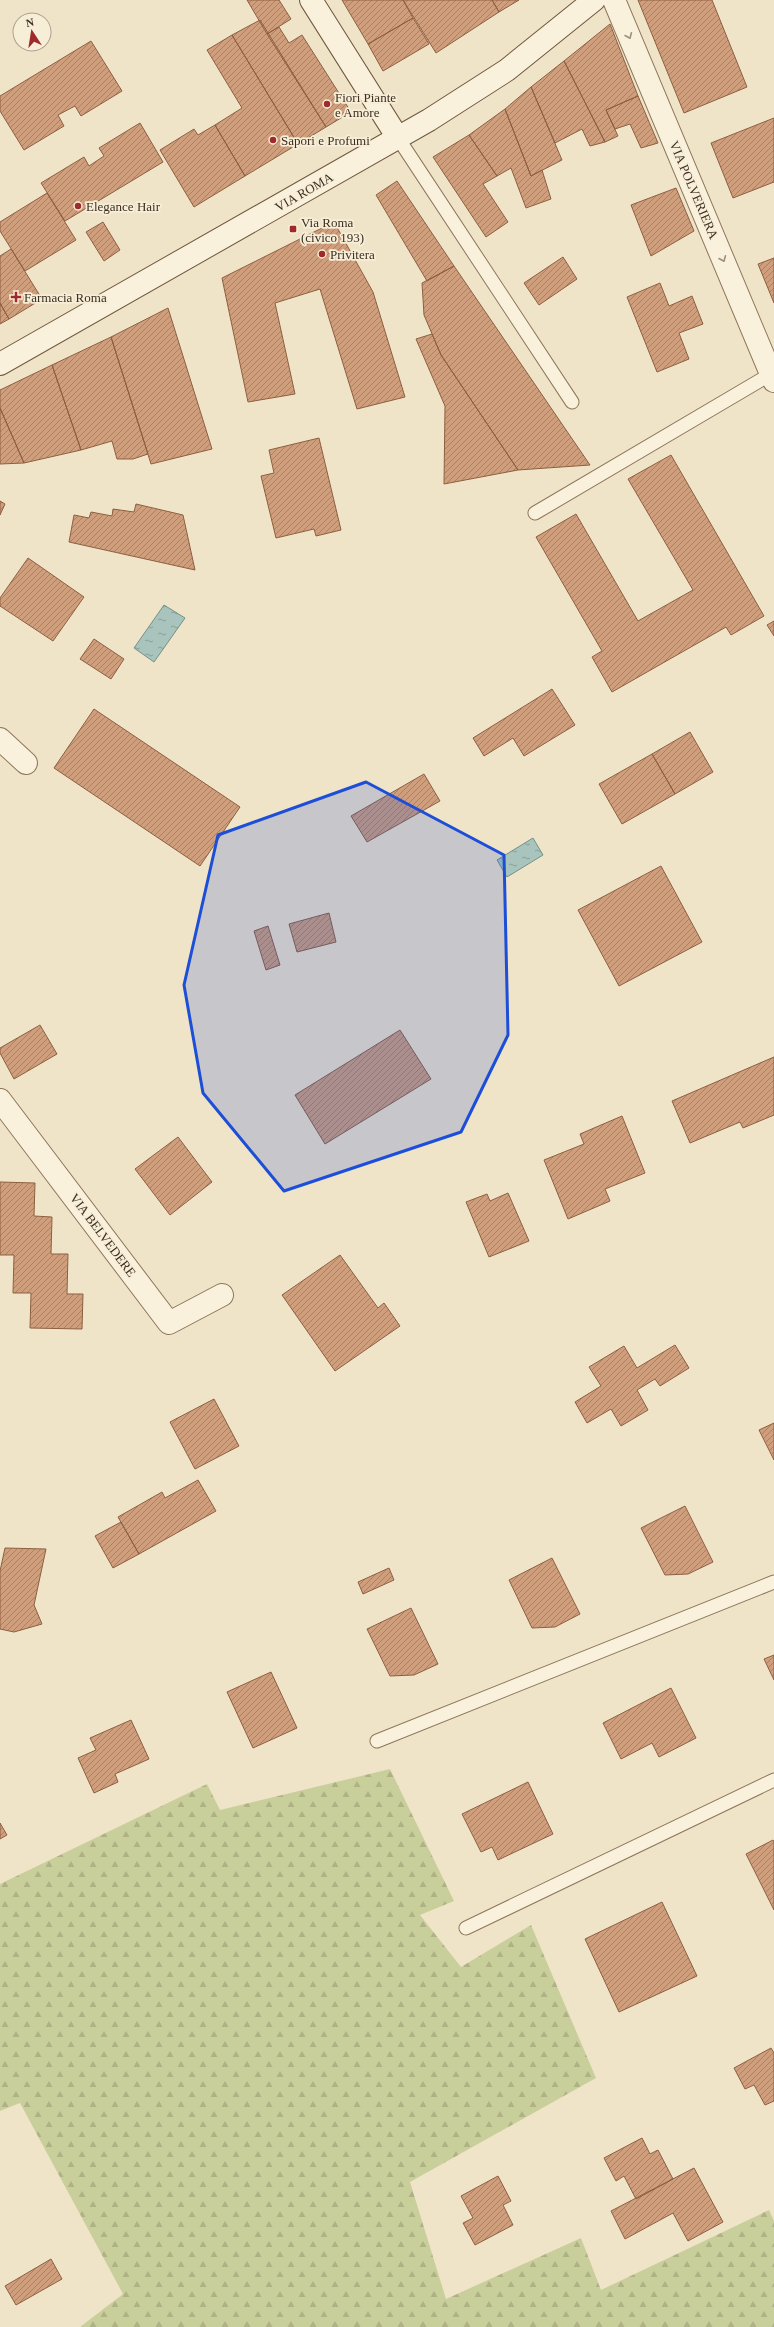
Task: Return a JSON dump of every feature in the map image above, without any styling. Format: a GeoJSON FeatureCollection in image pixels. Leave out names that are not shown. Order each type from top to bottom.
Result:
{"type":"FeatureCollection","features":[{"type":"Feature","properties":{"kind":"main road"},"geometry":{"type":"LineString","coordinates":[[311,0],[398,138]]}},
{"type":"Feature","properties":{"kind":"main road","name":"VIA ROMA"},"geometry":{"type":"LineString","coordinates":[[0,364],[398,138],[507,70],[594,0]]}},
{"type":"Feature","properties":{"kind":"main road","name":"VIA POLVERIERA"},"geometry":{"type":"LineString","coordinates":[[614,0],[773,377]]}},
{"type":"Feature","properties":{"kind":"main road"},"geometry":{"type":"LineString","coordinates":[[0,739],[26,763]]}},
{"type":"Feature","properties":{"kind":"main road","name":"VIA BELVEDERE"},"geometry":{"type":"LineString","coordinates":[[0,1100],[169,1323],[222,1295]]}},
{"type":"Feature","properties":{"kind":"lane"},"geometry":{"type":"LineString","coordinates":[[398,138],[572,402]]}},
{"type":"Feature","properties":{"kind":"lane"},"geometry":{"type":"LineString","coordinates":[[535,513],[773,377]]}},
{"type":"Feature","properties":{"kind":"lane"},"geometry":{"type":"LineString","coordinates":[[377,1740],[774,1582]]}},
{"type":"Feature","properties":{"kind":"lane"},"geometry":{"type":"LineString","coordinates":[[466,1928],[774,1780]]}},
{"type":"Feature","properties":{"kind":"highlighted area"},"geometry":{"type":"Polygon","coordinates":[[[366,782],[504,855],[508,1035],[461,1132],[284,1191],[203,1093],[184,985],[218,835],[366,782]]]}},
{"type":"Feature","properties":{"kind":"green space"},"geometry":{"type":"Polygon","coordinates":[[[390,1769],[454,1901],[420,1915],[461,1967],[531,1925],[596,2078],[410,2182],[446,2299],[581,2238],[601,2290],[769,2210],[774,2221],[774,2327],[80,2327],[123,2294],[20,2103],[0,2111],[0,1884],[207,1784],[220,1810],[390,1769]]]}},
{"type":"Feature","properties":{"kind":"water"},"geometry":{"type":"Polygon","coordinates":[[[164,605],[185,618],[154,662],[134,648],[164,605]]]}},
{"type":"Feature","properties":{"kind":"water"},"geometry":{"type":"Polygon","coordinates":[[[533,838],[543,855],[507,877],[497,860],[533,838]]]}},
{"type":"Feature","properties":{"kind":"building"},"geometry":{"type":"Polygon","coordinates":[[[247,0],[279,0],[291,19],[267,34],[247,0]]]}},
{"type":"Feature","properties":{"kind":"building"},"geometry":{"type":"Polygon","coordinates":[[[342,0],[403,0],[413,18],[368,44],[342,0]]]}},
{"type":"Feature","properties":{"kind":"building"},"geometry":{"type":"Polygon","coordinates":[[[403,0],[492,0],[499,12],[436,53],[403,0]]]}},
{"type":"Feature","properties":{"kind":"building"},"geometry":{"type":"Polygon","coordinates":[[[492,0],[519,0],[499,12],[492,0]]]}},
{"type":"Feature","properties":{"kind":"building"},"geometry":{"type":"Polygon","coordinates":[[[638,0],[712,0],[747,87],[684,113],[638,0]]]}},
{"type":"Feature","properties":{"kind":"building"},"geometry":{"type":"Polygon","coordinates":[[[413,18],[429,44],[383,71],[368,44],[413,18]]]}},
{"type":"Feature","properties":{"kind":"building"},"geometry":{"type":"Polygon","coordinates":[[[260,20],[326,127],[298,144],[232,35],[260,20]]]}},
{"type":"Feature","properties":{"kind":"building"},"geometry":{"type":"Polygon","coordinates":[[[610,24],[638,96],[606,110],[618,136],[605,142],[564,61],[610,24]]]}},
{"type":"Feature","properties":{"kind":"building"},"geometry":{"type":"Polygon","coordinates":[[[279,27],[289,43],[302,35],[351,112],[326,127],[267,34],[279,27]]]}},
{"type":"Feature","properties":{"kind":"building"},"geometry":{"type":"Polygon","coordinates":[[[232,35],[298,144],[245,176],[215,125],[242,108],[207,50],[232,35]]]}},
{"type":"Feature","properties":{"kind":"building"},"geometry":{"type":"Polygon","coordinates":[[[91,41],[122,91],[81,116],[75,106],[58,115],[64,126],[24,150],[0,111],[0,96],[91,41]]]}},
{"type":"Feature","properties":{"kind":"building"},"geometry":{"type":"Polygon","coordinates":[[[564,61],[605,142],[590,146],[582,129],[555,143],[531,87],[564,61]]]}},
{"type":"Feature","properties":{"kind":"building"},"geometry":{"type":"Polygon","coordinates":[[[531,87],[562,160],[531,176],[505,109],[531,87]]]}},
{"type":"Feature","properties":{"kind":"building"},"geometry":{"type":"Polygon","coordinates":[[[638,96],[658,143],[641,148],[630,124],[615,129],[606,110],[638,96]]]}},
{"type":"Feature","properties":{"kind":"building"},"geometry":{"type":"Polygon","coordinates":[[[505,109],[531,176],[542,170],[551,199],[526,208],[511,168],[497,176],[469,135],[505,109]]]}},
{"type":"Feature","properties":{"kind":"building"},"geometry":{"type":"Polygon","coordinates":[[[774,118],[774,182],[733,198],[711,143],[774,118]]]}},
{"type":"Feature","properties":{"kind":"building"},"geometry":{"type":"Polygon","coordinates":[[[140,123],[163,162],[65,221],[41,183],[84,157],[89,166],[104,156],[99,148],[140,123]]]}},
{"type":"Feature","properties":{"kind":"building"},"geometry":{"type":"Polygon","coordinates":[[[215,125],[245,176],[194,207],[160,150],[194,129],[198,135],[215,125]]]}},
{"type":"Feature","properties":{"kind":"building"},"geometry":{"type":"Polygon","coordinates":[[[469,135],[497,176],[483,184],[508,222],[486,237],[433,157],[469,135]]]}},
{"type":"Feature","properties":{"kind":"building"},"geometry":{"type":"Polygon","coordinates":[[[397,181],[454,266],[427,281],[376,195],[397,181]]]}},
{"type":"Feature","properties":{"kind":"building"},"geometry":{"type":"Polygon","coordinates":[[[676,188],[694,231],[651,256],[631,205],[676,188]]]}},
{"type":"Feature","properties":{"kind":"building"},"geometry":{"type":"Polygon","coordinates":[[[47,193],[76,240],[25,271],[0,231],[0,222],[47,193]]]}},
{"type":"Feature","properties":{"kind":"building"},"geometry":{"type":"Polygon","coordinates":[[[103,222],[120,250],[104,261],[86,232],[103,222]]]}},
{"type":"Feature","properties":{"kind":"building"},"geometry":{"type":"Polygon","coordinates":[[[334,222],[373,292],[405,397],[357,409],[320,289],[275,303],[295,394],[248,402],[222,278],[334,222]]]}},
{"type":"Feature","properties":{"kind":"building"},"geometry":{"type":"Polygon","coordinates":[[[11,249],[42,299],[9,319],[0,303],[0,256],[11,249]]]}},
{"type":"Feature","properties":{"kind":"building"},"geometry":{"type":"Polygon","coordinates":[[[563,257],[577,279],[539,305],[524,283],[563,257]]]}},
{"type":"Feature","properties":{"kind":"building"},"geometry":{"type":"Polygon","coordinates":[[[774,258],[774,303],[758,264],[774,258]]]}},
{"type":"Feature","properties":{"kind":"building"},"geometry":{"type":"Polygon","coordinates":[[[454,266],[590,465],[518,470],[441,355],[424,315],[422,283],[454,266]]]}},
{"type":"Feature","properties":{"kind":"building"},"geometry":{"type":"Polygon","coordinates":[[[660,283],[669,306],[692,296],[703,324],[679,333],[689,359],[657,372],[627,297],[660,283]]]}},
{"type":"Feature","properties":{"kind":"building"},"geometry":{"type":"Polygon","coordinates":[[[0,303],[9,319],[0,324],[0,303]]]}},
{"type":"Feature","properties":{"kind":"building"},"geometry":{"type":"Polygon","coordinates":[[[168,308],[212,449],[151,464],[111,337],[168,308]]]}},
{"type":"Feature","properties":{"kind":"building"},"geometry":{"type":"Polygon","coordinates":[[[432,334],[441,355],[518,470],[444,484],[445,406],[416,339],[432,334]]]}},
{"type":"Feature","properties":{"kind":"building"},"geometry":{"type":"Polygon","coordinates":[[[111,337],[148,454],[133,459],[117,459],[112,441],[81,450],[52,365],[111,337]]]}},
{"type":"Feature","properties":{"kind":"building"},"geometry":{"type":"Polygon","coordinates":[[[52,365],[81,450],[24,463],[0,408],[0,390],[52,365]]]}},
{"type":"Feature","properties":{"kind":"building"},"geometry":{"type":"Polygon","coordinates":[[[0,408],[24,463],[0,464],[0,408]]]}},
{"type":"Feature","properties":{"kind":"building"},"geometry":{"type":"Polygon","coordinates":[[[319,438],[341,530],[316,536],[314,529],[276,538],[261,476],[274,473],[269,450],[319,438]]]}},
{"type":"Feature","properties":{"kind":"building"},"geometry":{"type":"Polygon","coordinates":[[[671,455],[764,616],[731,635],[726,627],[612,692],[592,657],[602,651],[536,537],[576,514],[638,621],[693,590],[628,479],[671,455]]]}},
{"type":"Feature","properties":{"kind":"building"},"geometry":{"type":"Polygon","coordinates":[[[0,501],[5,504],[0,515],[0,501]]]}},
{"type":"Feature","properties":{"kind":"building"},"geometry":{"type":"Polygon","coordinates":[[[136,504],[183,515],[195,570],[69,542],[74,515],[89,518],[91,512],[112,516],[113,509],[134,512],[136,504]]]}},
{"type":"Feature","properties":{"kind":"building"},"geometry":{"type":"Polygon","coordinates":[[[28,558],[84,597],[53,641],[0,606],[0,598],[28,558]]]}},
{"type":"Feature","properties":{"kind":"building"},"geometry":{"type":"Polygon","coordinates":[[[774,621],[774,636],[767,625],[774,621]]]}},
{"type":"Feature","properties":{"kind":"building"},"geometry":{"type":"Polygon","coordinates":[[[94,639],[124,659],[111,679],[80,659],[94,639]]]}},
{"type":"Feature","properties":{"kind":"building"},"geometry":{"type":"Polygon","coordinates":[[[552,689],[575,725],[524,756],[513,738],[484,756],[473,738],[552,689]]]}},
{"type":"Feature","properties":{"kind":"building"},"geometry":{"type":"Polygon","coordinates":[[[94,709],[240,807],[200,866],[54,768],[94,709]]]}},
{"type":"Feature","properties":{"kind":"building"},"geometry":{"type":"Polygon","coordinates":[[[690,732],[713,772],[675,794],[652,754],[690,732]]]}},
{"type":"Feature","properties":{"kind":"building"},"geometry":{"type":"Polygon","coordinates":[[[652,754],[675,794],[622,824],[599,784],[652,754]]]}},
{"type":"Feature","properties":{"kind":"building"},"geometry":{"type":"Polygon","coordinates":[[[424,774],[440,801],[367,842],[351,816],[424,774]]]}},
{"type":"Feature","properties":{"kind":"building"},"geometry":{"type":"Polygon","coordinates":[[[661,866],[702,942],[619,986],[578,910],[661,866]]]}},
{"type":"Feature","properties":{"kind":"building"},"geometry":{"type":"Polygon","coordinates":[[[329,913],[336,942],[297,952],[289,924],[329,913]]]}},
{"type":"Feature","properties":{"kind":"building"},"geometry":{"type":"Polygon","coordinates":[[[268,926],[280,965],[266,970],[254,931],[268,926]]]}},
{"type":"Feature","properties":{"kind":"building"},"geometry":{"type":"Polygon","coordinates":[[[40,1025],[57,1054],[14,1079],[0,1053],[0,1048],[40,1025]]]}},
{"type":"Feature","properties":{"kind":"building"},"geometry":{"type":"Polygon","coordinates":[[[400,1030],[431,1079],[325,1144],[295,1095],[400,1030]]]}},
{"type":"Feature","properties":{"kind":"building"},"geometry":{"type":"Polygon","coordinates":[[[774,1057],[774,1115],[743,1128],[740,1122],[690,1143],[672,1101],[774,1057]]]}},
{"type":"Feature","properties":{"kind":"building"},"geometry":{"type":"Polygon","coordinates":[[[622,1116],[645,1173],[605,1189],[610,1201],[568,1219],[544,1160],[584,1144],[580,1134],[622,1116]]]}},
{"type":"Feature","properties":{"kind":"building"},"geometry":{"type":"Polygon","coordinates":[[[178,1137],[212,1182],[170,1215],[135,1169],[178,1137]]]}},
{"type":"Feature","properties":{"kind":"building"},"geometry":{"type":"Polygon","coordinates":[[[0,1182],[35,1183],[34,1216],[52,1217],[51,1254],[68,1254],[67,1294],[83,1294],[82,1329],[30,1328],[31,1293],[13,1293],[14,1255],[0,1255],[0,1182]]]}},
{"type":"Feature","properties":{"kind":"building"},"geometry":{"type":"Polygon","coordinates":[[[508,1193],[529,1241],[489,1257],[466,1202],[487,1194],[490,1201],[508,1193]]]}},
{"type":"Feature","properties":{"kind":"building"},"geometry":{"type":"Polygon","coordinates":[[[340,1255],[378,1308],[384,1303],[400,1326],[335,1371],[282,1295],[340,1255]]]}},
{"type":"Feature","properties":{"kind":"building"},"geometry":{"type":"Polygon","coordinates":[[[675,1345],[689,1368],[660,1386],[655,1379],[637,1390],[648,1410],[621,1426],[611,1409],[587,1423],[575,1402],[601,1386],[589,1367],[624,1346],[637,1368],[675,1345]]]}},
{"type":"Feature","properties":{"kind":"building"},"geometry":{"type":"Polygon","coordinates":[[[214,1399],[239,1446],[195,1469],[170,1422],[214,1399]]]}},
{"type":"Feature","properties":{"kind":"building"},"geometry":{"type":"Polygon","coordinates":[[[774,1423],[774,1460],[759,1430],[774,1423]]]}},
{"type":"Feature","properties":{"kind":"building"},"geometry":{"type":"Polygon","coordinates":[[[198,1480],[216,1511],[139,1554],[118,1517],[162,1492],[165,1498],[198,1480]]]}},
{"type":"Feature","properties":{"kind":"building"},"geometry":{"type":"Polygon","coordinates":[[[685,1506],[713,1562],[688,1574],[665,1575],[641,1528],[685,1506]]]}},
{"type":"Feature","properties":{"kind":"building"},"geometry":{"type":"Polygon","coordinates":[[[121,1522],[139,1554],[113,1568],[95,1536],[121,1522]]]}},
{"type":"Feature","properties":{"kind":"building"},"geometry":{"type":"Polygon","coordinates":[[[5,1548],[46,1549],[34,1605],[42,1624],[14,1632],[0,1629],[0,1571],[5,1548]]]}},
{"type":"Feature","properties":{"kind":"building"},"geometry":{"type":"Polygon","coordinates":[[[552,1558],[580,1614],[555,1627],[532,1628],[509,1580],[552,1558]]]}},
{"type":"Feature","properties":{"kind":"building"},"geometry":{"type":"Polygon","coordinates":[[[389,1568],[394,1580],[363,1594],[358,1582],[389,1568]]]}},
{"type":"Feature","properties":{"kind":"building"},"geometry":{"type":"Polygon","coordinates":[[[411,1608],[438,1664],[414,1675],[390,1676],[367,1629],[411,1608]]]}},
{"type":"Feature","properties":{"kind":"building"},"geometry":{"type":"Polygon","coordinates":[[[774,1655],[774,1680],[764,1659],[774,1655]]]}},
{"type":"Feature","properties":{"kind":"building"},"geometry":{"type":"Polygon","coordinates":[[[271,1672],[297,1728],[253,1748],[227,1692],[271,1672]]]}},
{"type":"Feature","properties":{"kind":"building"},"geometry":{"type":"Polygon","coordinates":[[[671,1688],[696,1738],[659,1757],[652,1743],[621,1759],[603,1723],[671,1688]]]}},
{"type":"Feature","properties":{"kind":"building"},"geometry":{"type":"Polygon","coordinates":[[[131,1720],[149,1759],[115,1774],[118,1782],[94,1793],[78,1758],[96,1750],[90,1738],[131,1720]]]}},
{"type":"Feature","properties":{"kind":"building"},"geometry":{"type":"Polygon","coordinates":[[[528,1782],[553,1834],[498,1860],[492,1847],[481,1852],[462,1814],[528,1782]]]}},
{"type":"Feature","properties":{"kind":"building"},"geometry":{"type":"Polygon","coordinates":[[[0,1823],[7,1835],[0,1839],[0,1823]]]}},
{"type":"Feature","properties":{"kind":"building"},"geometry":{"type":"Polygon","coordinates":[[[773,1840],[774,1842],[774,1910],[746,1854],[773,1840]]]}},
{"type":"Feature","properties":{"kind":"building"},"geometry":{"type":"Polygon","coordinates":[[[662,1902],[697,1976],[619,2012],[585,1939],[662,1902]]]}},
{"type":"Feature","properties":{"kind":"building"},"geometry":{"type":"Polygon","coordinates":[[[771,2048],[774,2053],[774,2101],[765,2105],[754,2085],[745,2089],[734,2068],[771,2048]]]}},
{"type":"Feature","properties":{"kind":"building"},"geometry":{"type":"Polygon","coordinates":[[[642,2138],[650,2154],[658,2150],[673,2179],[636,2199],[624,2176],[616,2181],[604,2158],[642,2138]]]}},
{"type":"Feature","properties":{"kind":"building"},"geometry":{"type":"Polygon","coordinates":[[[694,2168],[723,2222],[688,2241],[673,2213],[625,2239],[611,2211],[694,2168]]]}},
{"type":"Feature","properties":{"kind":"building"},"geometry":{"type":"Polygon","coordinates":[[[498,2176],[511,2201],[503,2205],[513,2225],[475,2245],[463,2223],[473,2218],[461,2196],[498,2176]]]}},
{"type":"Feature","properties":{"kind":"building"},"geometry":{"type":"Polygon","coordinates":[[[51,2259],[62,2279],[16,2305],[5,2286],[51,2259]]]}},
{"type":"Feature","properties":{"kind":"place","name":"Fiori Piante e Amore"},"geometry":{"type":"Point","coordinates":[327,104]}},
{"type":"Feature","properties":{"kind":"place","name":"Sapori e Profumi"},"geometry":{"type":"Point","coordinates":[273,140]}},
{"type":"Feature","properties":{"kind":"place","name":"Elegance Hair"},"geometry":{"type":"Point","coordinates":[78,206]}},
{"type":"Feature","properties":{"kind":"place","name":"Via Roma (civico 193)"},"geometry":{"type":"Point","coordinates":[293,229]}},
{"type":"Feature","properties":{"kind":"place","name":"Privitera"},"geometry":{"type":"Point","coordinates":[322,254]}},
{"type":"Feature","properties":{"kind":"place","name":"Farmacia Roma"},"geometry":{"type":"Point","coordinates":[16,297]}}]}
